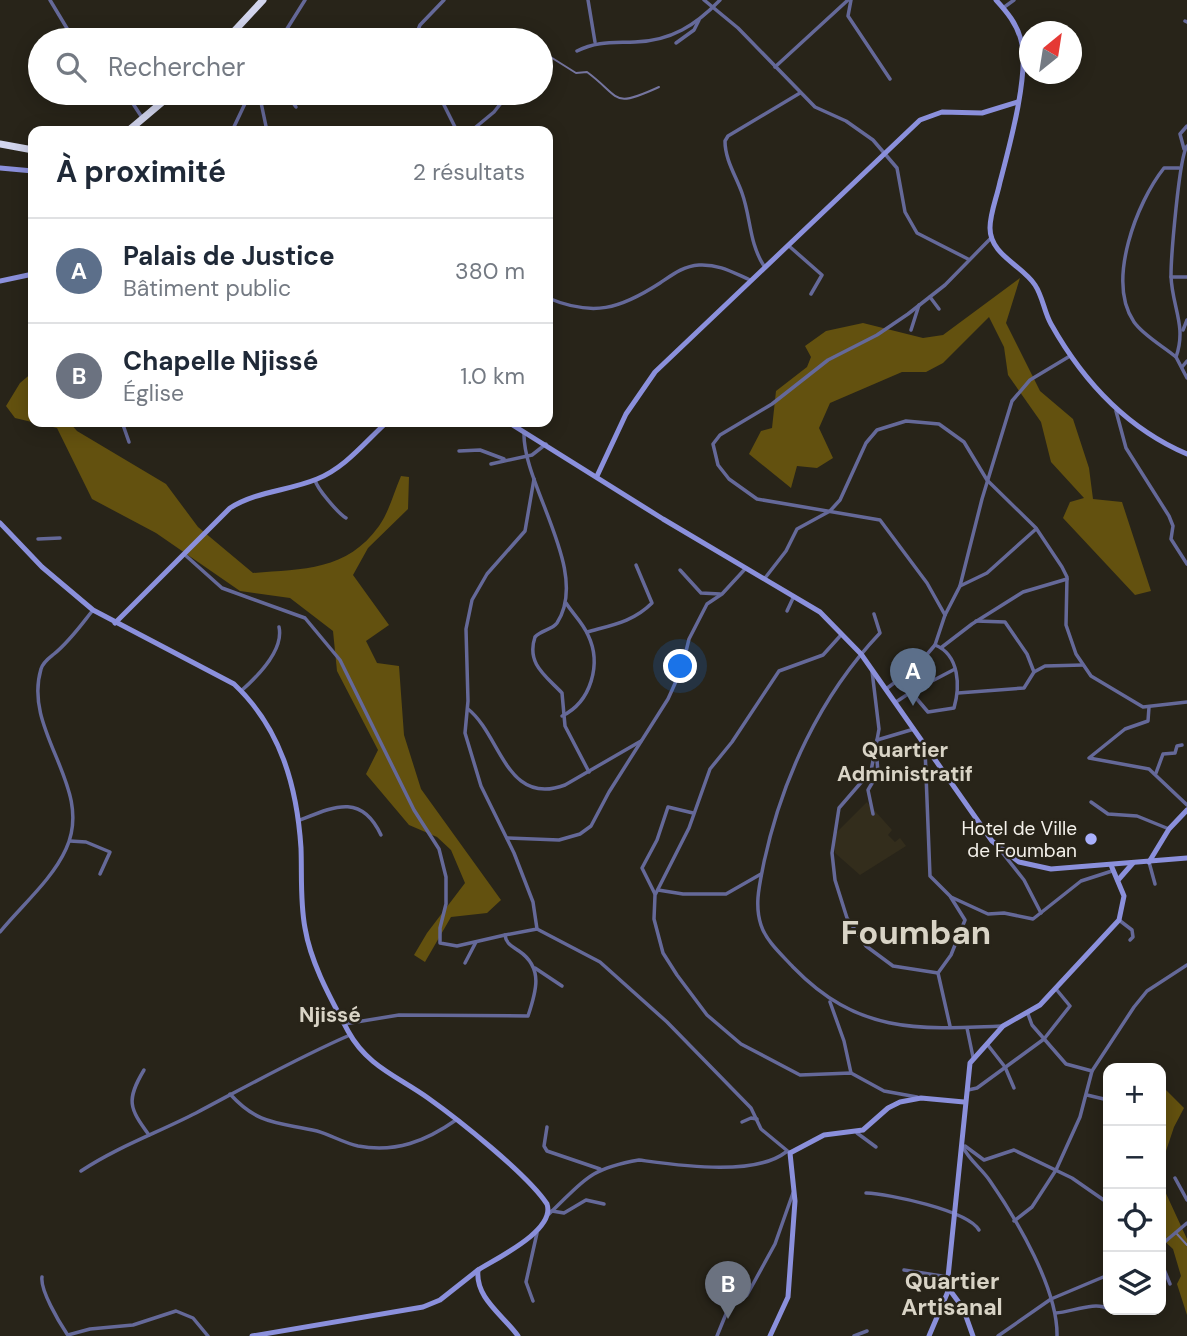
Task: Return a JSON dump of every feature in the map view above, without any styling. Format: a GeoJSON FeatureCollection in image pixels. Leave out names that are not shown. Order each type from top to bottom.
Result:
{"type":"FeatureCollection","features":[{"type":"Feature","properties":{"kind":"highway"},"geometry":{"type":"LineString","coordinates":[[237,28],[263,0]]}},
{"type":"Feature","properties":{"kind":"highway"},"geometry":{"type":"LineString","coordinates":[[135,126],[160,105]]}},
{"type":"Feature","properties":{"kind":"highway"},"geometry":{"type":"LineString","coordinates":[[0,144],[28,149]]}},
{"type":"Feature","properties":{"kind":"main road"},"geometry":{"type":"LineString","coordinates":[[996,0],[1017,28],[1023,47],[1018,102],[991,220],[991,239],[1001,253],[1036,286],[1049,321],[1070,355],[1116,411],[1160,442],[1187,454]]}},
{"type":"Feature","properties":{"kind":"main road"},"geometry":{"type":"LineString","coordinates":[[597,476],[626,414],[655,372],[920,120],[931,114],[982,113],[1018,102]]}},
{"type":"Feature","properties":{"kind":"main road"},"geometry":{"type":"LineString","coordinates":[[0,168],[28,171]]}},
{"type":"Feature","properties":{"kind":"main road"},"geometry":{"type":"LineString","coordinates":[[0,281],[28,275]]}},
{"type":"Feature","properties":{"kind":"main road"},"geometry":{"type":"LineString","coordinates":[[115,623],[183,553],[238,503],[250,497],[315,481],[342,465],[382,427]]}},
{"type":"Feature","properties":{"kind":"main road"},"geometry":{"type":"LineString","coordinates":[[516,427],[746,568],[794,594],[843,633],[896,702],[1001,851],[1018,862],[1041,869],[1112,868],[1133,863],[1187,858]]}},
{"type":"Feature","properties":{"kind":"main road"},"geometry":{"type":"LineString","coordinates":[[0,523],[42,567],[93,610],[222,676],[241,691],[274,738],[287,763],[298,821],[303,915],[307,940],[350,1035],[370,1061],[430,1099],[537,1191],[550,1212],[537,1230],[440,1300],[423,1307],[252,1336]]}},
{"type":"Feature","properties":{"kind":"main road"},"geometry":{"type":"LineString","coordinates":[[1149,862],[1169,829],[1187,808]]}},
{"type":"Feature","properties":{"kind":"main road"},"geometry":{"type":"LineString","coordinates":[[1119,879],[1133,863]]}},
{"type":"Feature","properties":{"kind":"main road"},"geometry":{"type":"LineString","coordinates":[[929,1336],[949,1289],[964,1101],[973,1057],[1003,1026],[1028,1014],[1056,989],[1119,920],[1124,896],[1119,879],[1112,868]]}},
{"type":"Feature","properties":{"kind":"main road"},"geometry":{"type":"LineString","coordinates":[[770,1336],[788,1297],[794,1188],[788,1153],[824,1135],[858,1133],[894,1104],[921,1098],[964,1101]]}},
{"type":"Feature","properties":{"kind":"main road"},"geometry":{"type":"LineString","coordinates":[[478,1270],[479,1289],[518,1336]]}},
{"type":"Feature","properties":{"kind":"main road"},"geometry":{"type":"LineString","coordinates":[[949,1289],[961,1304],[973,1336]]}},
{"type":"Feature","properties":{"kind":"street"},"geometry":{"type":"LineString","coordinates":[[50,0],[67,28]]}},
{"type":"Feature","properties":{"kind":"street"},"geometry":{"type":"LineString","coordinates":[[288,28],[305,0]]}},
{"type":"Feature","properties":{"kind":"street"},"geometry":{"type":"LineString","coordinates":[[419,28],[443,0]]}},
{"type":"Feature","properties":{"kind":"street"},"geometry":{"type":"LineString","coordinates":[[588,0],[595,42]]}},
{"type":"Feature","properties":{"kind":"street"},"geometry":{"type":"LineString","coordinates":[[704,0],[800,93],[825,113],[858,127],[885,152],[900,174],[905,212],[917,233],[968,259]]}},
{"type":"Feature","properties":{"kind":"street"},"geometry":{"type":"LineString","coordinates":[[578,51],[595,42],[661,39],[675,35],[700,19],[720,0]]}},
{"type":"Feature","properties":{"kind":"street"},"geometry":{"type":"LineString","coordinates":[[775,68],[849,0]]}},
{"type":"Feature","properties":{"kind":"street"},"geometry":{"type":"LineString","coordinates":[[849,0],[848,16],[890,79]]}},
{"type":"Feature","properties":{"kind":"street"},"geometry":{"type":"LineString","coordinates":[[1003,8],[1014,0]]}},
{"type":"Feature","properties":{"kind":"street"},"geometry":{"type":"LineString","coordinates":[[676,43],[694,30],[700,19]]}},
{"type":"Feature","properties":{"kind":"street"},"geometry":{"type":"LineString","coordinates":[[764,266],[752,243],[747,207],[729,163],[725,141],[800,93]]}},
{"type":"Feature","properties":{"kind":"street"},"geometry":{"type":"LineString","coordinates":[[134,105],[144,120]]}},
{"type":"Feature","properties":{"kind":"street"},"geometry":{"type":"LineString","coordinates":[[234,126],[244,105]]}},
{"type":"Feature","properties":{"kind":"street"},"geometry":{"type":"LineString","coordinates":[[262,105],[266,126]]}},
{"type":"Feature","properties":{"kind":"street"},"geometry":{"type":"LineString","coordinates":[[444,105],[454,126]]}},
{"type":"Feature","properties":{"kind":"street"},"geometry":{"type":"LineString","coordinates":[[477,126],[500,105]]}},
{"type":"Feature","properties":{"kind":"street"},"geometry":{"type":"LineString","coordinates":[[1182,332],[1171,277],[1179,168],[1186,148],[1180,134],[1187,126]]}},
{"type":"Feature","properties":{"kind":"street"},"geometry":{"type":"LineString","coordinates":[[1179,168],[1164,168],[1149,189],[1129,237],[1124,277],[1127,302],[1134,321],[1176,357],[1187,378]]}},
{"type":"Feature","properties":{"kind":"street"},"geometry":{"type":"LineString","coordinates":[[945,615],[927,583],[880,520],[773,504],[750,496],[718,465],[713,444],[720,435],[772,404],[828,360],[877,335],[930,297],[991,239]]}},
{"type":"Feature","properties":{"kind":"street"},"geometry":{"type":"LineString","coordinates":[[787,244],[822,275],[811,294]]}},
{"type":"Feature","properties":{"kind":"street"},"geometry":{"type":"LineString","coordinates":[[553,299],[585,309],[609,308],[633,300],[677,272],[696,265],[722,266],[750,280]]}},
{"type":"Feature","properties":{"kind":"street"},"geometry":{"type":"LineString","coordinates":[[1171,277],[1187,277]]}},
{"type":"Feature","properties":{"kind":"street"},"geometry":{"type":"LineString","coordinates":[[930,297],[939,309]]}},
{"type":"Feature","properties":{"kind":"street"},"geometry":{"type":"LineString","coordinates":[[911,330],[920,303]]}},
{"type":"Feature","properties":{"kind":"street"},"geometry":{"type":"LineString","coordinates":[[1176,357],[1187,320]]}},
{"type":"Feature","properties":{"kind":"street"},"geometry":{"type":"LineString","coordinates":[[886,689],[917,666],[935,645],[945,615],[960,586],[1007,411],[1019,390],[1030,380],[1070,355]]}},
{"type":"Feature","properties":{"kind":"street"},"geometry":{"type":"LineString","coordinates":[[1182,367],[1187,361]]}},
{"type":"Feature","properties":{"kind":"street"},"geometry":{"type":"LineString","coordinates":[[1116,411],[1126,448],[1169,516],[1173,526],[1171,538],[1187,564]]}},
{"type":"Feature","properties":{"kind":"street"},"geometry":{"type":"LineString","coordinates":[[765,578],[786,551],[797,529],[830,511],[845,493],[871,435],[894,423],[914,422],[946,426],[964,442],[987,480],[1036,528],[1062,567],[1067,579],[1066,625],[1083,665],[1096,679],[1128,700],[1149,707],[1187,702]]}},
{"type":"Feature","properties":{"kind":"street"},"geometry":{"type":"LineString","coordinates":[[124,427],[129,442]]}},
{"type":"Feature","properties":{"kind":"street"},"geometry":{"type":"LineString","coordinates":[[524,432],[525,457],[558,543],[565,578],[565,601],[557,623],[538,634],[533,651],[536,665],[562,693],[562,716],[589,772]]}},
{"type":"Feature","properties":{"kind":"street"},"geometry":{"type":"LineString","coordinates":[[491,464],[539,453],[546,444]]}},
{"type":"Feature","properties":{"kind":"street"},"geometry":{"type":"LineString","coordinates":[[459,451],[480,450],[506,460]]}},
{"type":"Feature","properties":{"kind":"street"},"geometry":{"type":"LineString","coordinates":[[534,479],[525,531],[487,574],[472,600],[465,641],[468,709],[465,733],[485,795],[507,838],[537,914],[537,929]]}},
{"type":"Feature","properties":{"kind":"street"},"geometry":{"type":"LineString","coordinates":[[315,481],[321,496],[335,505],[340,515],[346,518]]}},
{"type":"Feature","properties":{"kind":"street"},"geometry":{"type":"LineString","coordinates":[[960,586],[988,573],[1036,528]]}},
{"type":"Feature","properties":{"kind":"street"},"geometry":{"type":"LineString","coordinates":[[38,539],[60,538]]}},
{"type":"Feature","properties":{"kind":"street"},"geometry":{"type":"LineString","coordinates":[[183,553],[222,588],[292,611],[305,618],[322,635],[340,660],[414,810],[439,849],[446,877],[446,904],[440,928],[440,943],[457,946],[537,929],[600,962],[667,1022],[751,1108],[761,1129],[788,1153],[769,1161],[733,1166],[639,1160],[600,1169],[571,1189],[550,1212]]}},
{"type":"Feature","properties":{"kind":"street"},"geometry":{"type":"LineString","coordinates":[[587,632],[615,627],[641,615],[652,603],[636,565]]}},
{"type":"Feature","properties":{"kind":"street"},"geometry":{"type":"LineString","coordinates":[[507,838],[559,841],[587,830],[645,738],[682,668],[689,639],[707,604],[722,594],[746,568]]}},
{"type":"Feature","properties":{"kind":"street"},"geometry":{"type":"LineString","coordinates":[[680,570],[701,593],[722,594]]}},
{"type":"Feature","properties":{"kind":"street"},"geometry":{"type":"LineString","coordinates":[[942,647],[976,621],[1027,590],[1067,579]]}},
{"type":"Feature","properties":{"kind":"street"},"geometry":{"type":"LineString","coordinates":[[787,611],[794,594]]}},
{"type":"Feature","properties":{"kind":"street"},"geometry":{"type":"LineString","coordinates":[[562,716],[579,703],[593,680],[593,655],[587,632],[565,601]]}},
{"type":"Feature","properties":{"kind":"street"},"geometry":{"type":"LineString","coordinates":[[0,932],[53,869],[69,841],[71,796],[40,712],[40,671],[44,662],[65,645],[93,610]]}},
{"type":"Feature","properties":{"kind":"street"},"geometry":{"type":"LineString","coordinates":[[874,614],[880,634],[861,654],[799,752],[773,822],[757,910],[761,927],[782,955],[829,1000],[876,1021],[967,1027],[1003,1026]]}},
{"type":"Feature","properties":{"kind":"street"},"geometry":{"type":"LineString","coordinates":[[976,621],[1005,622],[1024,649],[1034,672]]}},
{"type":"Feature","properties":{"kind":"street"},"geometry":{"type":"LineString","coordinates":[[241,691],[257,675],[279,644],[279,627]]}},
{"type":"Feature","properties":{"kind":"street"},"geometry":{"type":"LineString","coordinates":[[843,633],[823,655],[784,668],[771,679],[738,733],[707,773],[689,828],[656,892],[654,919],[663,953],[687,991],[723,1031],[785,1070],[800,1075],[851,1073],[884,1091],[921,1098]]}},
{"type":"Feature","properties":{"kind":"street"},"geometry":{"type":"LineString","coordinates":[[911,692],[922,708],[935,712],[954,708],[958,693],[956,668],[942,647],[935,645]]}},
{"type":"Feature","properties":{"kind":"street"},"geometry":{"type":"LineString","coordinates":[[958,693],[992,693],[1026,688],[1034,672],[1053,664],[1083,665]]}},
{"type":"Feature","properties":{"kind":"street"},"geometry":{"type":"LineString","coordinates":[[896,702],[956,668]]}},
{"type":"Feature","properties":{"kind":"street"},"geometry":{"type":"LineString","coordinates":[[872,669],[879,729],[876,758],[878,773],[868,790],[873,814]]}},
{"type":"Feature","properties":{"kind":"street"},"geometry":{"type":"LineString","coordinates":[[1149,707],[1148,721],[1125,729],[1088,758],[1142,766],[1156,774],[1187,808]]}},
{"type":"Feature","properties":{"kind":"street"},"geometry":{"type":"LineString","coordinates":[[468,709],[486,727],[505,765],[534,788],[552,789],[589,772],[645,738]]}},
{"type":"Feature","properties":{"kind":"street"},"geometry":{"type":"LineString","coordinates":[[877,740],[914,729]]}},
{"type":"Feature","properties":{"kind":"street"},"geometry":{"type":"LineString","coordinates":[[1156,774],[1163,754],[1174,753],[1177,746],[1182,745]]}},
{"type":"Feature","properties":{"kind":"street"},"geometry":{"type":"LineString","coordinates":[[925,746],[929,869],[934,882],[950,896],[988,914],[1004,913],[1032,919],[1081,881],[1112,868]]}},
{"type":"Feature","properties":{"kind":"street"},"geometry":{"type":"LineString","coordinates":[[876,758],[868,775],[844,799],[836,820],[832,865],[841,901],[854,931],[883,961],[893,966],[937,973]]}},
{"type":"Feature","properties":{"kind":"street"},"geometry":{"type":"LineString","coordinates":[[1091,802],[1108,814],[1137,816],[1169,829]]}},
{"type":"Feature","properties":{"kind":"street"},"geometry":{"type":"LineString","coordinates":[[298,821],[340,806],[350,806],[373,819],[381,835]]}},
{"type":"Feature","properties":{"kind":"street"},"geometry":{"type":"LineString","coordinates":[[656,892],[642,868],[657,840],[668,807],[693,813]]}},
{"type":"Feature","properties":{"kind":"street"},"geometry":{"type":"LineString","coordinates":[[69,841],[86,842],[110,852],[100,874]]}},
{"type":"Feature","properties":{"kind":"street"},"geometry":{"type":"LineString","coordinates":[[1001,851],[1024,880],[1041,913]]}},
{"type":"Feature","properties":{"kind":"street"},"geometry":{"type":"LineString","coordinates":[[1149,862],[1155,884]]}},
{"type":"Feature","properties":{"kind":"street"},"geometry":{"type":"LineString","coordinates":[[656,892],[726,894],[762,874]]}},
{"type":"Feature","properties":{"kind":"street"},"geometry":{"type":"LineString","coordinates":[[950,896],[965,920],[937,973],[950,1026]]}},
{"type":"Feature","properties":{"kind":"street"},"geometry":{"type":"LineString","coordinates":[[1119,920],[1132,930],[1133,937],[1130,940]]}},
{"type":"Feature","properties":{"kind":"street"},"geometry":{"type":"LineString","coordinates":[[344,1024],[399,1015],[528,1016],[536,986],[535,968],[530,959],[508,943],[505,935]]}},
{"type":"Feature","properties":{"kind":"street"},"geometry":{"type":"LineString","coordinates":[[465,963],[476,942]]}},
{"type":"Feature","properties":{"kind":"street"},"geometry":{"type":"LineString","coordinates":[[1014,1221],[1032,1207],[1056,1170],[1087,1096],[1092,1071],[1147,991],[1187,965]]}},
{"type":"Feature","properties":{"kind":"street"},"geometry":{"type":"LineString","coordinates":[[535,968],[562,986]]}},
{"type":"Feature","properties":{"kind":"street"},"geometry":{"type":"LineString","coordinates":[[966,1090],[977,1088],[1044,1039],[1070,1006],[1056,989]]}},
{"type":"Feature","properties":{"kind":"street"},"geometry":{"type":"LineString","coordinates":[[829,1000],[844,1041],[851,1073]]}},
{"type":"Feature","properties":{"kind":"street"},"geometry":{"type":"LineString","coordinates":[[1028,1014],[1030,1022],[1066,1064],[1092,1071]]}},
{"type":"Feature","properties":{"kind":"street"},"geometry":{"type":"LineString","coordinates":[[967,1027],[973,1057]]}},
{"type":"Feature","properties":{"kind":"street"},"geometry":{"type":"LineString","coordinates":[[81,1171],[120,1147],[350,1035]]}},
{"type":"Feature","properties":{"kind":"street"},"geometry":{"type":"LineString","coordinates":[[985,1043],[1005,1068],[1014,1088]]}},
{"type":"Feature","properties":{"kind":"street"},"geometry":{"type":"LineString","coordinates":[[144,1070],[133,1088],[131,1100],[134,1114],[149,1135]]}},
{"type":"Feature","properties":{"kind":"street"},"geometry":{"type":"LineString","coordinates":[[230,1094],[246,1110],[269,1123],[315,1131],[357,1146],[413,1144],[456,1121]]}},
{"type":"Feature","properties":{"kind":"street"},"geometry":{"type":"LineString","coordinates":[[1087,1096],[1103,1099]]}},
{"type":"Feature","properties":{"kind":"street"},"geometry":{"type":"LineString","coordinates":[[742,1122],[751,1118],[757,1119]]}},
{"type":"Feature","properties":{"kind":"street"},"geometry":{"type":"LineString","coordinates":[[547,1127],[544,1146],[547,1151],[600,1169]]}},
{"type":"Feature","properties":{"kind":"street"},"geometry":{"type":"LineString","coordinates":[[858,1133],[876,1147]]}},
{"type":"Feature","properties":{"kind":"street"},"geometry":{"type":"LineString","coordinates":[[962,1144],[984,1160],[1014,1150],[1056,1170],[1103,1200]]}},
{"type":"Feature","properties":{"kind":"street"},"geometry":{"type":"LineString","coordinates":[[962,1144],[1014,1221],[1051,1299],[1057,1336]]}},
{"type":"Feature","properties":{"kind":"street"},"geometry":{"type":"LineString","coordinates":[[1175,1178],[1187,1200]]}},
{"type":"Feature","properties":{"kind":"street"},"geometry":{"type":"LineString","coordinates":[[717,1336],[724,1315],[747,1295],[775,1244],[794,1188]]}},
{"type":"Feature","properties":{"kind":"street"},"geometry":{"type":"LineString","coordinates":[[866,1193],[924,1202],[973,1222],[979,1230]]}},
{"type":"Feature","properties":{"kind":"street"},"geometry":{"type":"LineString","coordinates":[[550,1212],[564,1213],[586,1200],[604,1204]]}},
{"type":"Feature","properties":{"kind":"street"},"geometry":{"type":"LineString","coordinates":[[1166,1239],[1187,1223]]}},
{"type":"Feature","properties":{"kind":"street"},"geometry":{"type":"LineString","coordinates":[[533,1301],[526,1282],[537,1230]]}},
{"type":"Feature","properties":{"kind":"street"},"geometry":{"type":"LineString","coordinates":[[904,1270],[948,1276]]}},
{"type":"Feature","properties":{"kind":"street"},"geometry":{"type":"LineString","coordinates":[[1166,1274],[1170,1284]]}},
{"type":"Feature","properties":{"kind":"street"},"geometry":{"type":"LineString","coordinates":[[998,1336],[1051,1299],[1103,1277]]}},
{"type":"Feature","properties":{"kind":"street"},"geometry":{"type":"LineString","coordinates":[[42,1278],[43,1292],[51,1301],[68,1336],[90,1329],[133,1325],[176,1311],[193,1318],[208,1336]]}},
{"type":"Feature","properties":{"kind":"street"},"geometry":{"type":"LineString","coordinates":[[1055,1313],[1075,1312],[1096,1305],[1103,1307]]}},
{"type":"Feature","properties":{"kind":"street"},"geometry":{"type":"LineString","coordinates":[[854,1336],[867,1331]]}},
{"type":"Feature","properties":{"kind":"shaded area"},"geometry":{"type":"Polygon","coordinates":[[[1020,278],[1006,323],[1040,391],[1073,419],[1089,468],[1093,499],[1122,502],[1151,591],[1135,595],[1063,518],[1070,502],[1084,498],[1051,462],[1041,422],[1008,375],[1004,347],[989,317],[943,363],[926,372],[902,372],[830,403],[819,428],[833,458],[817,468],[797,466],[791,488],[749,454],[761,431],[772,428],[776,391],[807,367],[811,357],[805,346],[826,331],[863,323],[923,338],[943,335],[1020,278]]]}},
{"type":"Feature","properties":{"kind":"shaded area"},"geometry":{"type":"Polygon","coordinates":[[[28,376],[28,421],[15,418],[6,406],[20,383],[28,376]]]}},
{"type":"Feature","properties":{"kind":"shaded area"},"geometry":{"type":"Polygon","coordinates":[[[53,427],[73,427],[166,484],[198,527],[253,573],[322,565],[353,552],[383,520],[401,476],[409,477],[408,509],[368,548],[353,575],[389,625],[366,641],[377,663],[399,666],[404,735],[421,789],[501,900],[487,913],[451,917],[425,962],[414,955],[427,933],[465,883],[451,850],[437,837],[409,825],[366,774],[378,750],[337,671],[333,631],[290,598],[240,591],[156,533],[92,499],[57,428],[53,427]]]}},
{"type":"Feature","properties":{"kind":"shaded area"},"geometry":{"type":"Polygon","coordinates":[[[867,802],[892,830],[888,835],[895,842],[900,838],[906,846],[860,875],[835,853],[835,834],[867,802]]]}},
{"type":"Feature","properties":{"kind":"shaded area"},"geometry":{"type":"Polygon","coordinates":[[[1166,1090],[1184,1108],[1166,1151],[1166,1090]]]}},
{"type":"Feature","properties":{"kind":"shaded area"},"geometry":{"type":"Polygon","coordinates":[[[1166,1194],[1187,1239],[1187,1315],[1177,1284],[1181,1276],[1173,1249],[1166,1243],[1166,1194]]]}},
{"type":"Feature","properties":{"kind":"waterway"},"geometry":{"type":"LineString","coordinates":[[553,59],[576,73],[587,72],[618,98],[632,98],[659,87]]}},
{"type":"Feature","properties":{"kind":"waterway"},"geometry":{"type":"LineString","coordinates":[[1177,1234],[1187,1245]]}},
{"type":"Feature","properties":{"kind":"place","name":"Palais de Justice"},"geometry":{"type":"Point","coordinates":[913,706]}},
{"type":"Feature","properties":{"kind":"place","name":"Hotel de Ville de Foumban"},"geometry":{"type":"Point","coordinates":[1091,839]}},
{"type":"Feature","properties":{"kind":"place","name":"Chapelle Njissé"},"geometry":{"type":"Point","coordinates":[728,1319]}},
{"type":"Feature","properties":{"kind":"district","name":"Quartier Administratif"},"geometry":{"type":"Point","coordinates":[905,762]}},
{"type":"Feature","properties":{"kind":"district","name":"Foumban"},"geometry":{"type":"Point","coordinates":[916,932]}},
{"type":"Feature","properties":{"kind":"district","name":"Njissé"},"geometry":{"type":"Point","coordinates":[330,1015]}},
{"type":"Feature","properties":{"kind":"district","name":"Quartier Artisanal"},"geometry":{"type":"Point","coordinates":[952,1294]}}]}
